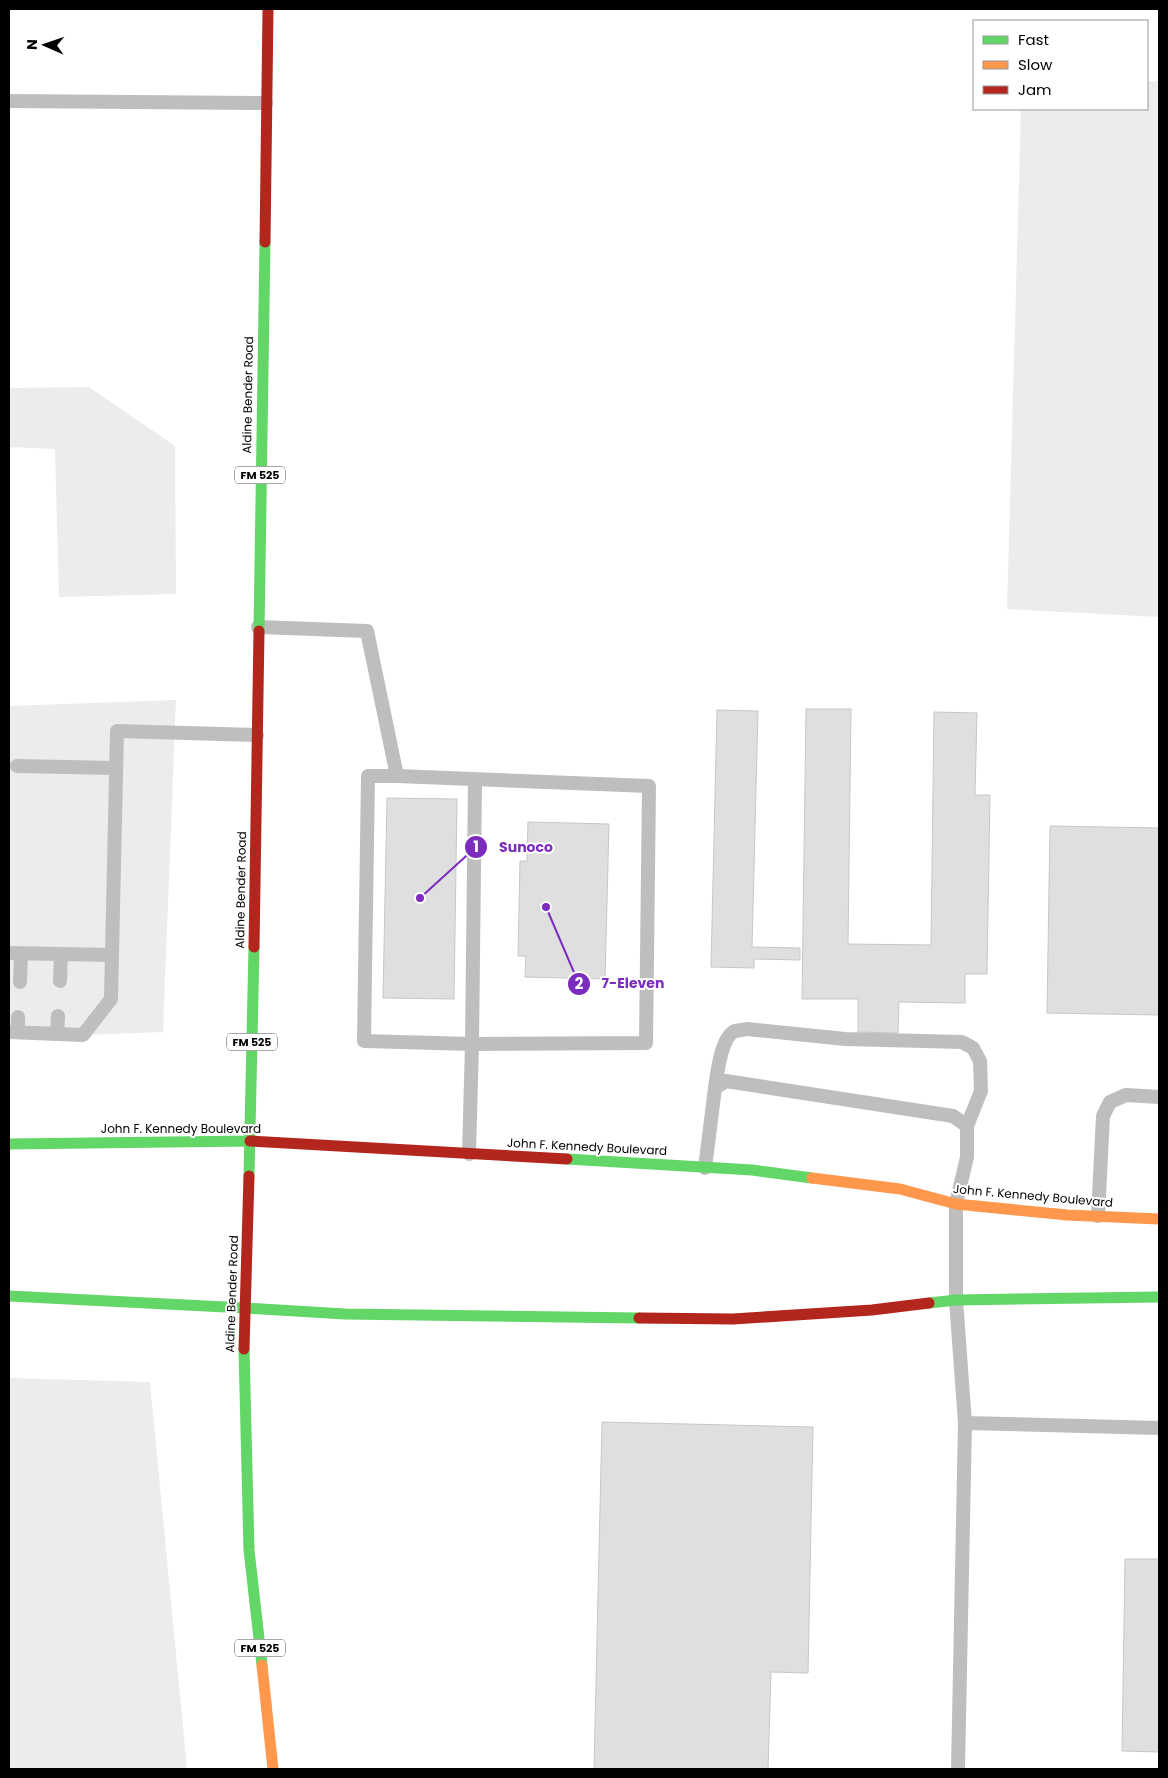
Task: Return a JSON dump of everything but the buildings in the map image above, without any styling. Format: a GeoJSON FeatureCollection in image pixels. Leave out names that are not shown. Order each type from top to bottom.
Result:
{"type":"FeatureCollection","features":[{"type":"Feature","properties":{"kind":"main road","name":"Aldine Bender Road"},"geometry":{"type":"LineString","coordinates":[[268,9],[250,1141],[244,1361],[249,1550],[273,1769]]}},
{"type":"Feature","properties":{"kind":"main road","name":"John F. Kennedy Boulevard"},"geometry":{"type":"LineString","coordinates":[[9,1144],[250,1141],[752,1170],[900,1189],[956,1204],[1098,1216],[1159,1219]]}},
{"type":"Feature","properties":{"kind":"main road"},"geometry":{"type":"LineString","coordinates":[[9,1296],[345,1314],[733,1319],[872,1310],[956,1300],[1159,1297]]}},
{"type":"Feature","properties":{"kind":"lane"},"geometry":{"type":"LineString","coordinates":[[9,101],[266,103]]}},
{"type":"Feature","properties":{"kind":"lane"},"geometry":{"type":"LineString","coordinates":[[258,627],[367,631],[396,776]]}},
{"type":"Feature","properties":{"kind":"lane"},"geometry":{"type":"LineString","coordinates":[[18,1017],[13,1032],[83,1035],[111,999],[117,731],[257,735]]}},
{"type":"Feature","properties":{"kind":"lane"},"geometry":{"type":"LineString","coordinates":[[17,766],[116,768]]}},
{"type":"Feature","properties":{"kind":"lane"},"geometry":{"type":"LineString","coordinates":[[368,776],[475,780],[648,786],[646,1043],[472,1044],[364,1041],[368,776]]}},
{"type":"Feature","properties":{"kind":"lane"},"geometry":{"type":"LineString","coordinates":[[469,1154],[475,780]]}},
{"type":"Feature","properties":{"kind":"lane"},"geometry":{"type":"LineString","coordinates":[[20,982],[15,954],[112,955]]}},
{"type":"Feature","properties":{"kind":"lane"},"geometry":{"type":"LineString","coordinates":[[60,982],[61,954]]}},
{"type":"Feature","properties":{"kind":"lane"},"geometry":{"type":"LineString","coordinates":[[57,1034],[58,1016]]}},
{"type":"Feature","properties":{"kind":"lane"},"geometry":{"type":"LineString","coordinates":[[705,1168],[719,1062],[726,1040],[734,1031],[747,1029],[845,1039],[962,1042],[973,1048],[980,1061],[981,1091],[966,1126],[967,1157],[956,1204],[956,1300],[965,1423],[958,1769]]}},
{"type":"Feature","properties":{"kind":"lane"},"geometry":{"type":"LineString","coordinates":[[715,1088],[726,1081],[953,1116],[966,1126]]}},
{"type":"Feature","properties":{"kind":"lane"},"geometry":{"type":"LineString","coordinates":[[1098,1216],[1103,1116],[1110,1102],[1126,1096],[1159,1097]]}},
{"type":"Feature","properties":{"kind":"lane"},"geometry":{"type":"LineString","coordinates":[[965,1423],[1159,1428]]}},
{"type":"Feature","properties":{"kind":"shaded area"},"geometry":{"type":"Polygon","coordinates":[[[1148,81],[1159,81],[1159,617],[1007,609],[1021,110],[1148,110],[1148,81]]]}},
{"type":"Feature","properties":{"kind":"shaded area"},"geometry":{"type":"Polygon","coordinates":[[[89,387],[175,446],[176,594],[59,597],[55,449],[9,447],[9,388],[89,387]]]}},
{"type":"Feature","properties":{"kind":"shaded area"},"geometry":{"type":"Polygon","coordinates":[[[176,700],[163,1032],[9,1038],[9,706],[176,700]]]}},
{"type":"Feature","properties":{"kind":"shaded area"},"geometry":{"type":"Polygon","coordinates":[[[9,1378],[150,1382],[187,1769],[9,1769],[9,1378]]]}},
{"type":"Feature","properties":{"kind":"traffic: fast"},"geometry":{"type":"LineString","coordinates":[[259,631],[265,242]]}},
{"type":"Feature","properties":{"kind":"traffic: fast"},"geometry":{"type":"LineString","coordinates":[[249,1176],[254,947]]}},
{"type":"Feature","properties":{"kind":"traffic: fast"},"geometry":{"type":"LineString","coordinates":[[9,1144],[250,1141]]}},
{"type":"Feature","properties":{"kind":"traffic: fast"},"geometry":{"type":"LineString","coordinates":[[567,1159],[752,1170],[812,1178]]}},
{"type":"Feature","properties":{"kind":"traffic: fast"},"geometry":{"type":"LineString","coordinates":[[9,1296],[245,1308]]}},
{"type":"Feature","properties":{"kind":"traffic: fast"},"geometry":{"type":"LineString","coordinates":[[929,1303],[956,1300],[1159,1297]]}},
{"type":"Feature","properties":{"kind":"traffic: fast"},"geometry":{"type":"LineString","coordinates":[[245,1308],[345,1314],[639,1318]]}},
{"type":"Feature","properties":{"kind":"traffic: fast"},"geometry":{"type":"LineString","coordinates":[[244,1349],[249,1550],[262,1665]]}},
{"type":"Feature","properties":{"kind":"traffic: slow"},"geometry":{"type":"LineString","coordinates":[[812,1178],[900,1189],[956,1204],[1067,1215],[1159,1219]]}},
{"type":"Feature","properties":{"kind":"traffic: slow"},"geometry":{"type":"LineString","coordinates":[[262,1665],[273,1769]]}},
{"type":"Feature","properties":{"kind":"traffic: jam"},"geometry":{"type":"LineString","coordinates":[[265,242],[268,9]]}},
{"type":"Feature","properties":{"kind":"traffic: jam"},"geometry":{"type":"LineString","coordinates":[[254,947],[259,631]]}},
{"type":"Feature","properties":{"kind":"traffic: jam"},"geometry":{"type":"LineString","coordinates":[[250,1141],[567,1159]]}},
{"type":"Feature","properties":{"kind":"traffic: jam"},"geometry":{"type":"LineString","coordinates":[[244,1349],[249,1176]]}},
{"type":"Feature","properties":{"kind":"traffic: jam"},"geometry":{"type":"LineString","coordinates":[[639,1318],[733,1319],[872,1310],[929,1303]]}},
{"type":"Feature","properties":{"kind":"place","name":"Sunoco"},"geometry":{"type":"Point","coordinates":[420,898]}},
{"type":"Feature","properties":{"kind":"place","name":"7-Eleven"},"geometry":{"type":"Point","coordinates":[546,907]}}]}
